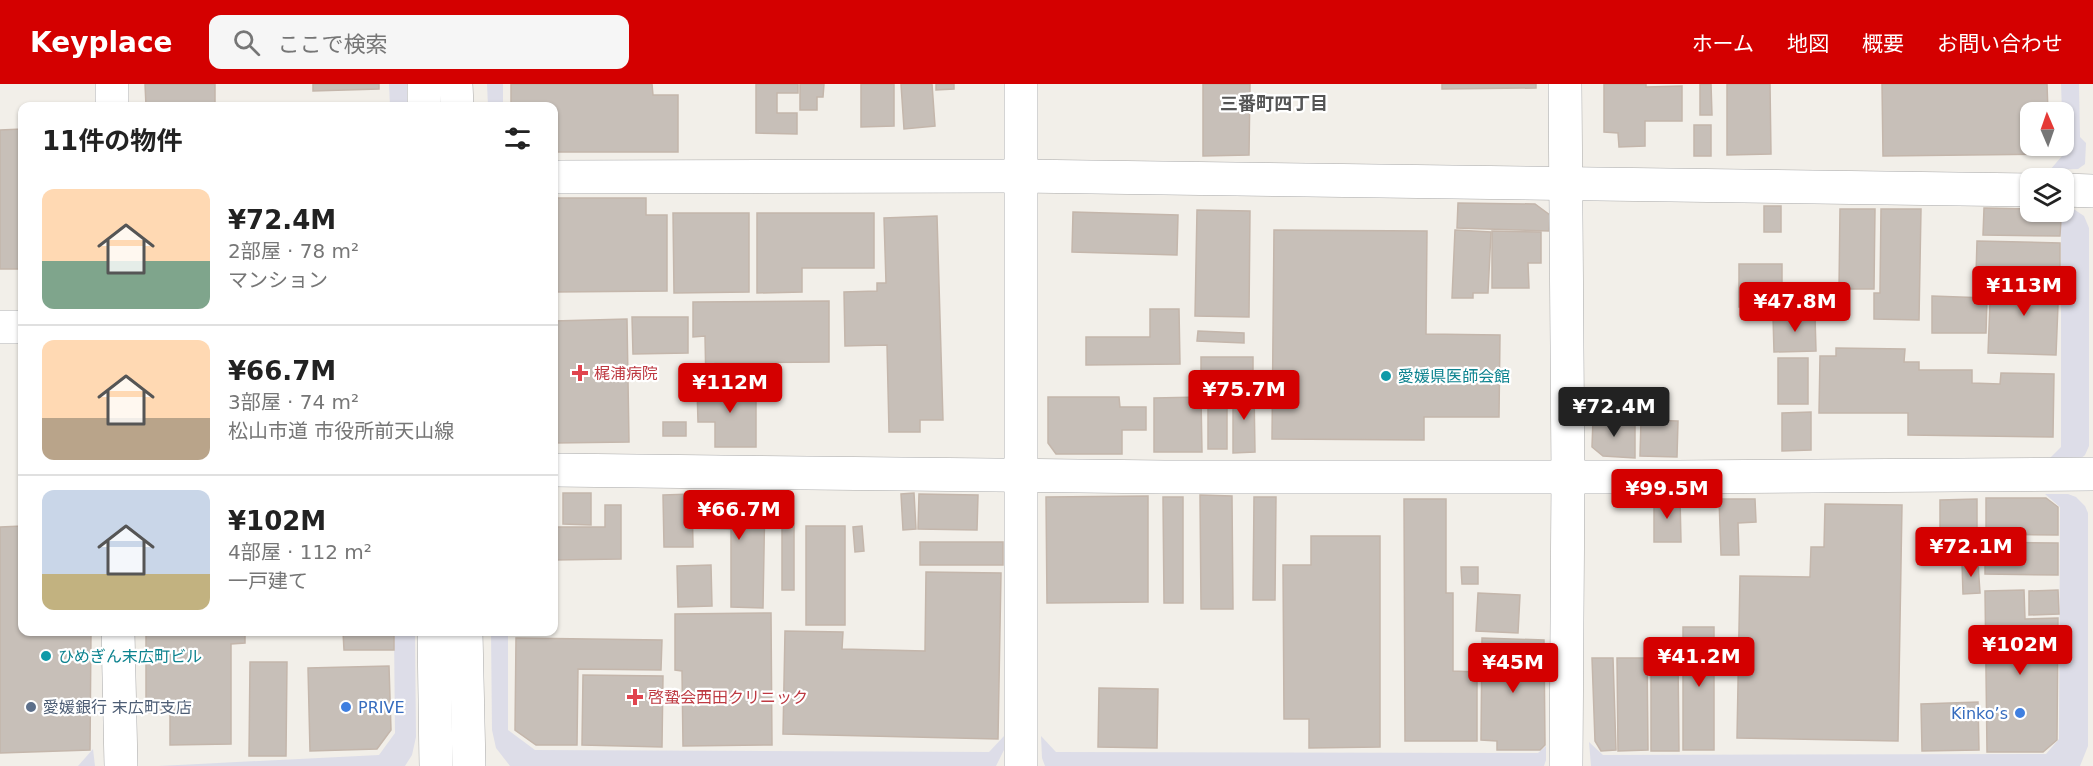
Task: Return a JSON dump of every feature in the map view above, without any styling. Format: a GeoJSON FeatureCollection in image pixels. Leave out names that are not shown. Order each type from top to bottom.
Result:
{"type":"FeatureCollection","features":[{"type":"Feature","properties":{"kind":"street"},"geometry":{"type":"LineString","coordinates":[[112,84],[112,102]]}},
{"type":"Feature","properties":{"kind":"street"},"geometry":{"type":"LineString","coordinates":[[424,84],[424,102]]}},
{"type":"Feature","properties":{"kind":"street"},"geometry":{"type":"LineString","coordinates":[[456,84],[457,102]]}},
{"type":"Feature","properties":{"kind":"street"},"geometry":{"type":"LineString","coordinates":[[1021,84],[1021,766]]}},
{"type":"Feature","properties":{"kind":"street"},"geometry":{"type":"LineString","coordinates":[[1565,84],[1568,477],[1566,766]]}},
{"type":"Feature","properties":{"kind":"street"},"geometry":{"type":"LineString","coordinates":[[558,177],[1020,176],[2020,190]]}},
{"type":"Feature","properties":{"kind":"street"},"geometry":{"type":"LineString","coordinates":[[2074,190],[2093,191]]}},
{"type":"Feature","properties":{"kind":"street"},"geometry":{"type":"LineString","coordinates":[[0,327],[18,327]]}},
{"type":"Feature","properties":{"kind":"street"},"geometry":{"type":"LineString","coordinates":[[558,470],[1164,477],[2093,474]]}},
{"type":"Feature","properties":{"kind":"street"},"geometry":{"type":"LineString","coordinates":[[118,636],[121,766]]}},
{"type":"Feature","properties":{"kind":"street"},"geometry":{"type":"LineString","coordinates":[[434,636],[436,766]]}},
{"type":"Feature","properties":{"kind":"street"},"geometry":{"type":"LineString","coordinates":[[466,636],[469,766]]}},
{"type":"Feature","properties":{"kind":"shaded area"},"geometry":{"type":"Polygon","coordinates":[[[389,84],[409,84],[409,102],[390,102],[389,84]]]}},
{"type":"Feature","properties":{"kind":"shaded area"},"geometry":{"type":"Polygon","coordinates":[[[487,84],[503,84],[503,102],[488,102],[487,84]]]}},
{"type":"Feature","properties":{"kind":"shaded area"},"geometry":{"type":"Polygon","coordinates":[[[2061,84],[2079,84],[2080,137],[2086,143],[2085,164],[2078,169],[2052,168],[2062,156],[2074,156],[2074,102],[2062,102],[2061,84]]]}},
{"type":"Feature","properties":{"kind":"shaded area"},"geometry":{"type":"Polygon","coordinates":[[[2074,209],[2084,216],[2089,228],[2089,446],[2085,455],[2080,459],[2049,459],[2061,447],[2061,222],[2074,222],[2074,209]]]}},
{"type":"Feature","properties":{"kind":"shaded area"},"geometry":{"type":"Polygon","coordinates":[[[2045,494],[2068,494],[2076,497],[2088,513],[2088,746],[2080,766],[1591,766],[1589,742],[1603,755],[2046,754],[2059,739],[2060,507],[2045,494]]]}},
{"type":"Feature","properties":{"kind":"shaded area"},"geometry":{"type":"Polygon","coordinates":[[[394,636],[415,636],[416,737],[412,755],[405,766],[158,766],[379,755],[395,733],[394,636]]]}},
{"type":"Feature","properties":{"kind":"shaded area"},"geometry":{"type":"Polygon","coordinates":[[[491,636],[508,636],[508,730],[535,750],[989,752],[1005,735],[1006,746],[996,766],[510,766],[496,748],[492,730],[491,636]]]}},
{"type":"Feature","properties":{"kind":"shaded area"},"geometry":{"type":"Polygon","coordinates":[[[1041,736],[1056,752],[1538,753],[1546,746],[1546,760],[1544,766],[1045,766],[1042,758],[1041,736]]]}},
{"type":"Feature","properties":{"kind":"shaded area"},"geometry":{"type":"Polygon","coordinates":[[[93,749],[95,766],[78,766],[93,749]]]}},
{"type":"Feature","properties":{"kind":"building"},"geometry":{"type":"Polygon","coordinates":[[[145,84],[215,84],[215,102],[146,102],[145,84]]]}},
{"type":"Feature","properties":{"kind":"building"},"geometry":{"type":"Polygon","coordinates":[[[313,84],[379,84],[379,89],[313,91],[313,84]]]}},
{"type":"Feature","properties":{"kind":"building"},"geometry":{"type":"Polygon","coordinates":[[[511,84],[652,84],[653,95],[678,95],[678,152],[558,152],[558,102],[511,102],[511,84]]]}},
{"type":"Feature","properties":{"kind":"building"},"geometry":{"type":"Polygon","coordinates":[[[756,84],[798,84],[798,93],[777,93],[777,113],[797,113],[797,134],[756,133],[756,84]]]}},
{"type":"Feature","properties":{"kind":"building"},"geometry":{"type":"Polygon","coordinates":[[[800,84],[824,84],[823,97],[817,97],[817,110],[800,110],[800,84]]]}},
{"type":"Feature","properties":{"kind":"building"},"geometry":{"type":"Polygon","coordinates":[[[861,84],[894,84],[894,126],[861,127],[861,84]]]}},
{"type":"Feature","properties":{"kind":"building"},"geometry":{"type":"Polygon","coordinates":[[[901,84],[932,84],[935,126],[904,129],[901,84]]]}},
{"type":"Feature","properties":{"kind":"building"},"geometry":{"type":"Polygon","coordinates":[[[936,84],[954,84],[954,89],[936,90],[936,84]]]}},
{"type":"Feature","properties":{"kind":"building"},"geometry":{"type":"Polygon","coordinates":[[[1203,84],[1250,84],[1249,155],[1203,156],[1203,84]]]}},
{"type":"Feature","properties":{"kind":"building"},"geometry":{"type":"Polygon","coordinates":[[[1442,84],[1536,84],[1536,88],[1442,89],[1442,84]]]}},
{"type":"Feature","properties":{"kind":"building"},"geometry":{"type":"Polygon","coordinates":[[[1604,84],[1646,84],[1646,87],[1682,86],[1682,121],[1645,121],[1645,146],[1619,147],[1618,133],[1604,132],[1604,84]]]}},
{"type":"Feature","properties":{"kind":"building"},"geometry":{"type":"Polygon","coordinates":[[[1700,84],[1711,84],[1712,115],[1700,115],[1700,84]]]}},
{"type":"Feature","properties":{"kind":"building"},"geometry":{"type":"Polygon","coordinates":[[[1727,84],[1770,84],[1771,154],[1727,155],[1727,84]]]}},
{"type":"Feature","properties":{"kind":"building"},"geometry":{"type":"Polygon","coordinates":[[[1882,84],[2047,84],[2048,102],[2020,102],[2020,154],[1883,156],[1882,84]]]}},
{"type":"Feature","properties":{"kind":"building"},"geometry":{"type":"Polygon","coordinates":[[[1694,125],[1711,125],[1711,156],[1694,156],[1694,125]]]}},
{"type":"Feature","properties":{"kind":"building"},"geometry":{"type":"Polygon","coordinates":[[[18,129],[18,269],[0,269],[0,130],[18,129]]]}},
{"type":"Feature","properties":{"kind":"building"},"geometry":{"type":"Polygon","coordinates":[[[558,198],[646,198],[646,215],[667,215],[667,291],[558,292],[558,198]]]}},
{"type":"Feature","properties":{"kind":"building"},"geometry":{"type":"Polygon","coordinates":[[[1458,203],[1535,204],[1550,215],[1549,231],[1457,228],[1458,203]]]}},
{"type":"Feature","properties":{"kind":"building"},"geometry":{"type":"Polygon","coordinates":[[[1764,206],[1781,206],[1781,232],[1764,232],[1764,206]]]}},
{"type":"Feature","properties":{"kind":"building"},"geometry":{"type":"Polygon","coordinates":[[[1984,208],[2020,209],[2020,222],[2061,222],[2060,236],[1983,235],[1984,208]]]}},
{"type":"Feature","properties":{"kind":"building"},"geometry":{"type":"Polygon","coordinates":[[[1840,209],[1875,209],[1874,289],[1839,289],[1840,209]]]}},
{"type":"Feature","properties":{"kind":"building"},"geometry":{"type":"Polygon","coordinates":[[[1881,209],[1921,209],[1919,320],[1874,319],[1874,293],[1880,293],[1881,209]]]}},
{"type":"Feature","properties":{"kind":"building"},"geometry":{"type":"Polygon","coordinates":[[[1197,210],[1250,211],[1249,317],[1195,316],[1197,210]]]}},
{"type":"Feature","properties":{"kind":"building"},"geometry":{"type":"Polygon","coordinates":[[[1073,212],[1178,215],[1177,255],[1072,252],[1073,212]]]}},
{"type":"Feature","properties":{"kind":"building"},"geometry":{"type":"Polygon","coordinates":[[[673,213],[749,213],[749,292],[674,293],[673,213]]]}},
{"type":"Feature","properties":{"kind":"building"},"geometry":{"type":"Polygon","coordinates":[[[757,213],[874,213],[874,268],[802,268],[802,292],[757,293],[757,213]]]}},
{"type":"Feature","properties":{"kind":"building"},"geometry":{"type":"Polygon","coordinates":[[[937,216],[943,420],[920,420],[920,432],[889,432],[887,345],[845,346],[844,292],[877,291],[877,283],[886,283],[884,218],[937,216]]]}},
{"type":"Feature","properties":{"kind":"building","name":"愛媛県医師会館"},"geometry":{"type":"Polygon","coordinates":[[[1274,230],[1427,231],[1426,334],[1500,335],[1499,417],[1424,417],[1424,440],[1272,439],[1274,230]]]}},
{"type":"Feature","properties":{"kind":"building"},"geometry":{"type":"Polygon","coordinates":[[[1455,230],[1491,232],[1488,293],[1473,293],[1473,298],[1452,298],[1455,230]]]}},
{"type":"Feature","properties":{"kind":"building"},"geometry":{"type":"Polygon","coordinates":[[[1492,231],[1541,232],[1541,263],[1528,263],[1529,288],[1492,288],[1492,231]]]}},
{"type":"Feature","properties":{"kind":"building"},"geometry":{"type":"Polygon","coordinates":[[[1977,241],[2060,243],[2060,277],[1976,275],[1977,241]]]}},
{"type":"Feature","properties":{"kind":"building"},"geometry":{"type":"Polygon","coordinates":[[[1739,264],[1782,264],[1782,307],[1739,307],[1739,264]]]}},
{"type":"Feature","properties":{"kind":"building"},"geometry":{"type":"Polygon","coordinates":[[[1991,278],[2059,280],[2056,355],[1988,353],[1991,278]]]}},
{"type":"Feature","properties":{"kind":"building"},"geometry":{"type":"Polygon","coordinates":[[[1932,296],[1987,298],[1986,333],[1932,333],[1932,296]]]}},
{"type":"Feature","properties":{"kind":"building"},"geometry":{"type":"Polygon","coordinates":[[[829,301],[829,362],[715,363],[715,386],[706,386],[705,336],[693,337],[693,302],[829,301]]]}},
{"type":"Feature","properties":{"kind":"building"},"geometry":{"type":"Polygon","coordinates":[[[1150,309],[1179,309],[1180,364],[1086,365],[1086,337],[1150,337],[1150,309]]]}},
{"type":"Feature","properties":{"kind":"building"},"geometry":{"type":"Polygon","coordinates":[[[1815,315],[1816,351],[1774,352],[1773,316],[1815,315]]]}},
{"type":"Feature","properties":{"kind":"building"},"geometry":{"type":"Polygon","coordinates":[[[632,317],[688,317],[688,353],[633,354],[632,317]]]}},
{"type":"Feature","properties":{"kind":"building"},"geometry":{"type":"Polygon","coordinates":[[[627,319],[629,442],[558,443],[558,321],[627,319]]]}},
{"type":"Feature","properties":{"kind":"building"},"geometry":{"type":"Polygon","coordinates":[[[1198,331],[1244,333],[1244,343],[1197,341],[1198,331]]]}},
{"type":"Feature","properties":{"kind":"building"},"geometry":{"type":"Polygon","coordinates":[[[1836,348],[1905,349],[1904,362],[1919,362],[1919,370],[1972,370],[1972,383],[2000,384],[2001,373],[2054,374],[2053,437],[1908,435],[1908,413],[1819,413],[1820,356],[1836,356],[1836,348]]]}},
{"type":"Feature","properties":{"kind":"building"},"geometry":{"type":"Polygon","coordinates":[[[1201,357],[1253,357],[1253,383],[1201,383],[1201,357]]]}},
{"type":"Feature","properties":{"kind":"building"},"geometry":{"type":"Polygon","coordinates":[[[1778,358],[1808,358],[1808,404],[1778,404],[1778,358]]]}},
{"type":"Feature","properties":{"kind":"building"},"geometry":{"type":"Polygon","coordinates":[[[697,386],[756,386],[756,447],[715,447],[715,422],[698,422],[697,386]]]}},
{"type":"Feature","properties":{"kind":"building"},"geometry":{"type":"Polygon","coordinates":[[[1233,390],[1254,390],[1255,452],[1233,453],[1233,390]]]}},
{"type":"Feature","properties":{"kind":"building"},"geometry":{"type":"Polygon","coordinates":[[[1208,393],[1227,393],[1227,449],[1208,449],[1208,393]]]}},
{"type":"Feature","properties":{"kind":"building"},"geometry":{"type":"Polygon","coordinates":[[[1048,397],[1119,397],[1120,407],[1146,407],[1146,430],[1122,430],[1122,454],[1056,454],[1048,443],[1048,397]]]}},
{"type":"Feature","properties":{"kind":"building"},"geometry":{"type":"Polygon","coordinates":[[[1201,397],[1202,452],[1154,452],[1154,398],[1201,397]]]}},
{"type":"Feature","properties":{"kind":"building"},"geometry":{"type":"Polygon","coordinates":[[[1811,412],[1811,450],[1782,451],[1782,413],[1811,412]]]}},
{"type":"Feature","properties":{"kind":"building"},"geometry":{"type":"Polygon","coordinates":[[[1593,419],[1635,421],[1635,458],[1603,456],[1592,447],[1593,419]]]}},
{"type":"Feature","properties":{"kind":"building"},"geometry":{"type":"Polygon","coordinates":[[[1641,420],[1678,421],[1677,457],[1640,456],[1641,420]]]}},
{"type":"Feature","properties":{"kind":"building"},"geometry":{"type":"Polygon","coordinates":[[[663,422],[686,422],[686,436],[663,436],[663,422]]]}},
{"type":"Feature","properties":{"kind":"building"},"geometry":{"type":"Polygon","coordinates":[[[563,493],[591,493],[591,525],[563,524],[563,493]]]}},
{"type":"Feature","properties":{"kind":"building"},"geometry":{"type":"Polygon","coordinates":[[[697,493],[765,494],[763,608],[731,607],[731,529],[697,528],[697,493]]]}},
{"type":"Feature","properties":{"kind":"building"},"geometry":{"type":"Polygon","coordinates":[[[914,493],[916,529],[903,530],[901,494],[914,493]]]}},
{"type":"Feature","properties":{"kind":"building"},"geometry":{"type":"Polygon","coordinates":[[[692,494],[693,547],[664,547],[663,495],[692,494]]]}},
{"type":"Feature","properties":{"kind":"building"},"geometry":{"type":"Polygon","coordinates":[[[919,494],[978,495],[977,530],[918,529],[919,494]]]}},
{"type":"Feature","properties":{"kind":"building"},"geometry":{"type":"Polygon","coordinates":[[[1200,495],[1232,496],[1233,609],[1201,609],[1200,495]]]}},
{"type":"Feature","properties":{"kind":"building"},"geometry":{"type":"Polygon","coordinates":[[[1148,496],[1148,602],[1047,603],[1046,497],[1148,496]]]}},
{"type":"Feature","properties":{"kind":"building"},"geometry":{"type":"Polygon","coordinates":[[[1163,497],[1183,497],[1183,603],[1164,603],[1163,497]]]}},
{"type":"Feature","properties":{"kind":"building"},"geometry":{"type":"Polygon","coordinates":[[[1254,497],[1276,497],[1275,600],[1253,600],[1254,497]]]}},
{"type":"Feature","properties":{"kind":"building"},"geometry":{"type":"Polygon","coordinates":[[[1654,497],[1680,497],[1681,542],[1654,542],[1654,497]]]}},
{"type":"Feature","properties":{"kind":"building"},"geometry":{"type":"Polygon","coordinates":[[[1986,498],[2046,498],[2058,507],[2058,535],[1986,534],[1986,498]]]}},
{"type":"Feature","properties":{"kind":"building"},"geometry":{"type":"Polygon","coordinates":[[[1404,499],[1446,499],[1446,593],[1453,593],[1453,671],[1477,672],[1477,741],[1405,741],[1404,499]]]}},
{"type":"Feature","properties":{"kind":"building"},"geometry":{"type":"Polygon","coordinates":[[[1719,499],[1755,499],[1756,522],[1738,523],[1739,555],[1721,555],[1719,499]]]}},
{"type":"Feature","properties":{"kind":"building"},"geometry":{"type":"Polygon","coordinates":[[[1977,499],[1977,557],[1940,557],[1940,500],[1977,499]]]}},
{"type":"Feature","properties":{"kind":"building"},"geometry":{"type":"Polygon","coordinates":[[[1825,504],[1902,505],[1898,741],[1737,738],[1740,576],[1810,577],[1811,547],[1824,547],[1825,504]]]}},
{"type":"Feature","properties":{"kind":"building"},"geometry":{"type":"Polygon","coordinates":[[[605,505],[621,505],[621,559],[558,560],[558,527],[605,527],[605,505]]]}},
{"type":"Feature","properties":{"kind":"building"},"geometry":{"type":"Polygon","coordinates":[[[782,524],[794,524],[794,590],[782,590],[782,524]]]}},
{"type":"Feature","properties":{"kind":"building","name":"ひめぎん末広町ビル"},"geometry":{"type":"Polygon","coordinates":[[[18,526],[18,636],[91,636],[90,750],[0,753],[0,527],[18,526]]]}},
{"type":"Feature","properties":{"kind":"building"},"geometry":{"type":"Polygon","coordinates":[[[806,526],[845,526],[845,625],[806,625],[806,526]]]}},
{"type":"Feature","properties":{"kind":"building"},"geometry":{"type":"Polygon","coordinates":[[[862,526],[864,551],[855,552],[853,527],[862,526]]]}},
{"type":"Feature","properties":{"kind":"building"},"geometry":{"type":"Polygon","coordinates":[[[1311,536],[1380,536],[1380,747],[1309,748],[1309,719],[1284,719],[1283,565],[1311,565],[1311,536]]]}},
{"type":"Feature","properties":{"kind":"building"},"geometry":{"type":"Polygon","coordinates":[[[920,542],[1003,542],[1003,565],[920,565],[920,542]]]}},
{"type":"Feature","properties":{"kind":"building"},"geometry":{"type":"Polygon","coordinates":[[[1985,542],[2058,543],[2058,575],[1985,574],[1985,542]]]}},
{"type":"Feature","properties":{"kind":"building"},"geometry":{"type":"Polygon","coordinates":[[[1962,563],[1978,563],[1980,593],[1963,594],[1962,563]]]}},
{"type":"Feature","properties":{"kind":"building"},"geometry":{"type":"Polygon","coordinates":[[[711,565],[712,606],[678,607],[677,566],[711,565]]]}},
{"type":"Feature","properties":{"kind":"building"},"geometry":{"type":"Polygon","coordinates":[[[1461,567],[1478,567],[1478,584],[1462,584],[1461,567]]]}},
{"type":"Feature","properties":{"kind":"building"},"geometry":{"type":"Polygon","coordinates":[[[926,572],[1001,573],[998,739],[783,734],[785,631],[843,632],[842,649],[925,651],[926,572]]]}},
{"type":"Feature","properties":{"kind":"building"},"geometry":{"type":"Polygon","coordinates":[[[2024,590],[2025,619],[2058,618],[2057,740],[2043,752],[1987,752],[1985,591],[2024,590]]]}},
{"type":"Feature","properties":{"kind":"building"},"geometry":{"type":"Polygon","coordinates":[[[2058,590],[2059,614],[2029,615],[2029,591],[2058,590]]]}},
{"type":"Feature","properties":{"kind":"building"},"geometry":{"type":"Polygon","coordinates":[[[1478,593],[1520,595],[1518,633],[1476,631],[1478,593]]]}},
{"type":"Feature","properties":{"kind":"building"},"geometry":{"type":"Polygon","coordinates":[[[771,613],[772,745],[683,746],[682,671],[675,670],[675,614],[771,613]]]}},
{"type":"Feature","properties":{"kind":"building"},"geometry":{"type":"Polygon","coordinates":[[[1683,627],[1714,627],[1714,750],[1683,750],[1683,627]]]}},
{"type":"Feature","properties":{"kind":"building"},"geometry":{"type":"Polygon","coordinates":[[[146,636],[245,636],[245,643],[231,644],[231,744],[170,745],[170,713],[146,713],[146,636]]]}},
{"type":"Feature","properties":{"kind":"building"},"geometry":{"type":"Polygon","coordinates":[[[343,636],[394,636],[394,650],[344,650],[343,636]]]}},
{"type":"Feature","properties":{"kind":"building"},"geometry":{"type":"Polygon","coordinates":[[[516,638],[662,640],[661,670],[578,669],[577,745],[536,745],[515,730],[516,638]]]}},
{"type":"Feature","properties":{"kind":"building"},"geometry":{"type":"Polygon","coordinates":[[[1482,638],[1544,640],[1545,745],[1540,750],[1497,750],[1497,741],[1481,740],[1482,638]]]}},
{"type":"Feature","properties":{"kind":"building"},"geometry":{"type":"Polygon","coordinates":[[[1592,658],[1613,658],[1616,750],[1601,751],[1595,741],[1592,658]]]}},
{"type":"Feature","properties":{"kind":"building"},"geometry":{"type":"Polygon","coordinates":[[[1617,658],[1647,658],[1648,750],[1618,751],[1617,658]]]}},
{"type":"Feature","properties":{"kind":"building"},"geometry":{"type":"Polygon","coordinates":[[[1651,659],[1678,659],[1679,751],[1651,751],[1651,659]]]}},
{"type":"Feature","properties":{"kind":"building"},"geometry":{"type":"Polygon","coordinates":[[[250,662],[287,662],[286,756],[249,756],[250,662]]]}},
{"type":"Feature","properties":{"kind":"building"},"geometry":{"type":"Polygon","coordinates":[[[389,666],[391,730],[377,749],[310,751],[308,668],[389,666]]]}},
{"type":"Feature","properties":{"kind":"building"},"geometry":{"type":"Polygon","coordinates":[[[583,675],[663,676],[662,747],[582,745],[583,675]]]}},
{"type":"Feature","properties":{"kind":"building"},"geometry":{"type":"Polygon","coordinates":[[[1099,688],[1158,689],[1157,748],[1098,747],[1099,688]]]}},
{"type":"Feature","properties":{"kind":"building"},"geometry":{"type":"Polygon","coordinates":[[[1978,702],[1979,750],[1922,751],[1921,704],[1978,702]]]}},
{"type":"Feature","properties":{"kind":"place","name":"梶浦病院"},"geometry":{"type":"Point","coordinates":[580,373]}},
{"type":"Feature","properties":{"kind":"place","name":"愛媛県医師会館"},"geometry":{"type":"Point","coordinates":[1386,376]}},
{"type":"Feature","properties":{"kind":"place","name":"ひめぎん末広町ビル"},"geometry":{"type":"Point","coordinates":[46,656]}},
{"type":"Feature","properties":{"kind":"place","name":"啓蟄会西田クリニック"},"geometry":{"type":"Point","coordinates":[635,697]}},
{"type":"Feature","properties":{"kind":"place","name":"愛媛銀行 末広町支店"},"geometry":{"type":"Point","coordinates":[31,707]}},
{"type":"Feature","properties":{"kind":"place","name":"PRIVE"},"geometry":{"type":"Point","coordinates":[346,707]}},
{"type":"Feature","properties":{"kind":"place","name":"Kinko’s"},"geometry":{"type":"Point","coordinates":[2020,713]}},
{"type":"Feature","properties":{"kind":"district","name":"三番町四丁目"},"geometry":{"type":"Point","coordinates":[1274,103]}}]}
